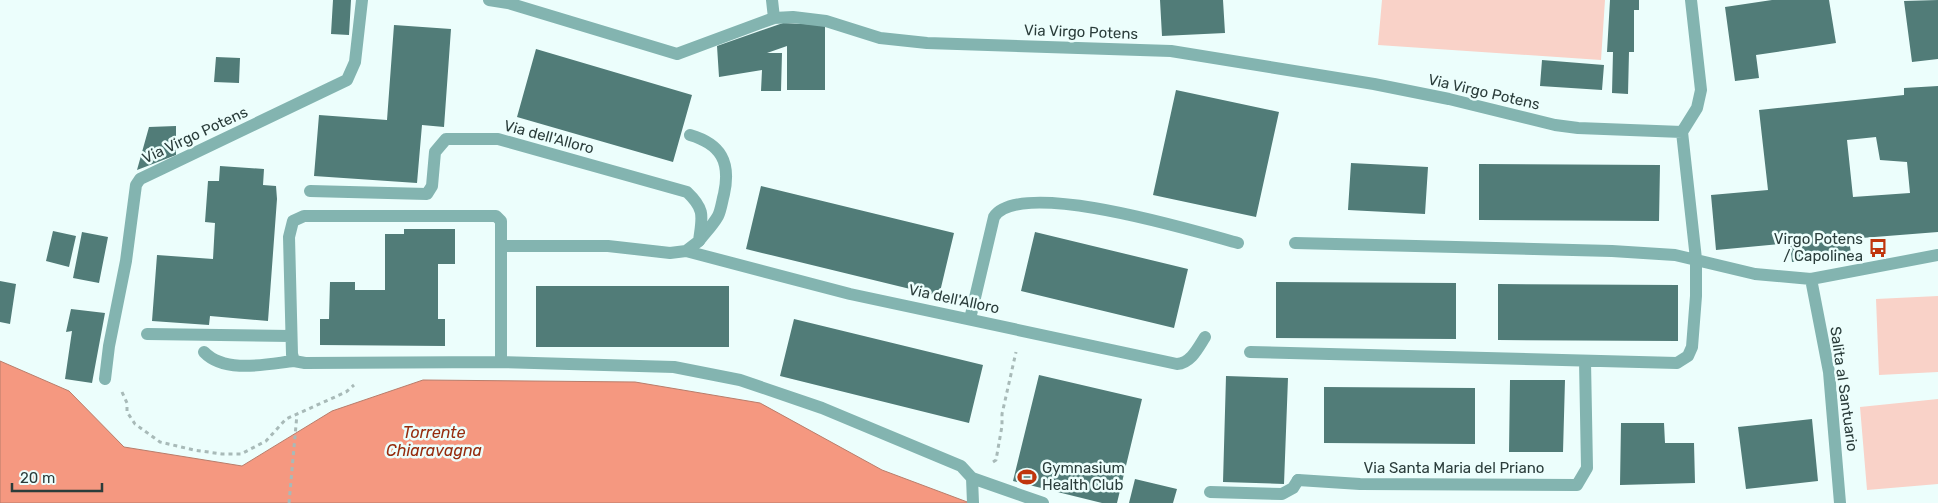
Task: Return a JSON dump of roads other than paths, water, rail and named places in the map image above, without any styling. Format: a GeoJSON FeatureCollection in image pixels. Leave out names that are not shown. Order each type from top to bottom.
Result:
{"type":"FeatureCollection","features":[{"type":"Feature","properties":{"kind":"street","name":"Via Virgo Potens"},"geometry":{"type":"LineString","coordinates":[[105,379],[110,338],[126,261],[136,185],[140,179],[347,80],[355,62],[362,0]]}},
{"type":"Feature","properties":{"kind":"street","name":"Via Virgo Potens"},"geometry":{"type":"LineString","coordinates":[[489,0],[508,3],[677,54],[774,18],[793,17],[826,21],[880,38],[927,44],[1171,51],[1374,84],[1448,99],[1555,125],[1578,128],[1682,132]]}},
{"type":"Feature","properties":{"kind":"street"},"geometry":{"type":"LineString","coordinates":[[772,0],[774,18]]}},
{"type":"Feature","properties":{"kind":"street"},"geometry":{"type":"LineString","coordinates":[[1250,352],[1677,363],[1683,360],[1692,347],[1696,259],[1682,132],[1697,108],[1701,90],[1691,0]]}},
{"type":"Feature","properties":{"kind":"street"},"geometry":{"type":"LineString","coordinates":[[686,251],[699,241],[718,216],[727,182],[726,166],[721,154],[703,139],[690,135]]}},
{"type":"Feature","properties":{"kind":"street","name":"Via dell'Alloro"},"geometry":{"type":"LineString","coordinates":[[310,191],[427,194],[432,186],[435,152],[446,139],[498,139],[687,192],[700,206],[703,215],[699,241]]}},
{"type":"Feature","properties":{"kind":"street"},"geometry":{"type":"LineString","coordinates":[[970,319],[994,217],[998,210],[1010,204],[1055,203],[1105,209],[1238,243]]}},
{"type":"Feature","properties":{"kind":"street"},"geometry":{"type":"LineString","coordinates":[[294,361],[291,336],[289,237],[293,222],[298,218],[304,216],[496,216],[501,221],[501,362]]}},
{"type":"Feature","properties":{"kind":"street"},"geometry":{"type":"LineString","coordinates":[[1295,242],[1612,251],[1675,255],[1755,274],[1811,279],[1938,255]]}},
{"type":"Feature","properties":{"kind":"street","name":"Via dell'Alloro"},"geometry":{"type":"LineString","coordinates":[[501,246],[608,246],[670,253],[686,251],[850,294],[1177,364],[1184,364],[1205,337]]}},
{"type":"Feature","properties":{"kind":"street","name":"Salita al Santuario"},"geometry":{"type":"LineString","coordinates":[[1811,279],[1829,372],[1840,503]]}},
{"type":"Feature","properties":{"kind":"street"},"geometry":{"type":"LineString","coordinates":[[147,334],[291,336]]}},
{"type":"Feature","properties":{"kind":"street"},"geometry":{"type":"LineString","coordinates":[[204,352],[216,360],[238,365],[294,361],[305,363],[366,361],[501,362],[674,367],[715,374],[822,408],[961,466],[972,478],[1042,503]]}},
{"type":"Feature","properties":{"kind":"street","name":"Via Santa Maria del Priano"},"geometry":{"type":"LineString","coordinates":[[1210,492],[1282,494],[1293,488],[1298,480],[1360,484],[1577,485],[1587,468],[1585,360]]}},
{"type":"Feature","properties":{"kind":"street"},"geometry":{"type":"LineString","coordinates":[[972,478],[973,499]]}},
{"type":"Feature","properties":{"kind":"water","name":"Torrente Chiaravagna"},"geometry":{"type":"Polygon","coordinates":[[[0,361],[69,391],[124,447],[242,466],[332,411],[423,380],[635,382],[760,403],[882,470],[970,503],[0,503],[0,361]]]}},
{"type":"Feature","properties":{"kind":"place","name":"Virgo Potens / Capolinea"},"geometry":{"type":"Point","coordinates":[1878,248]}},
{"type":"Feature","properties":{"kind":"place","name":"Gymnasium Health Club"},"geometry":{"type":"Point","coordinates":[1027,477]}}]}
